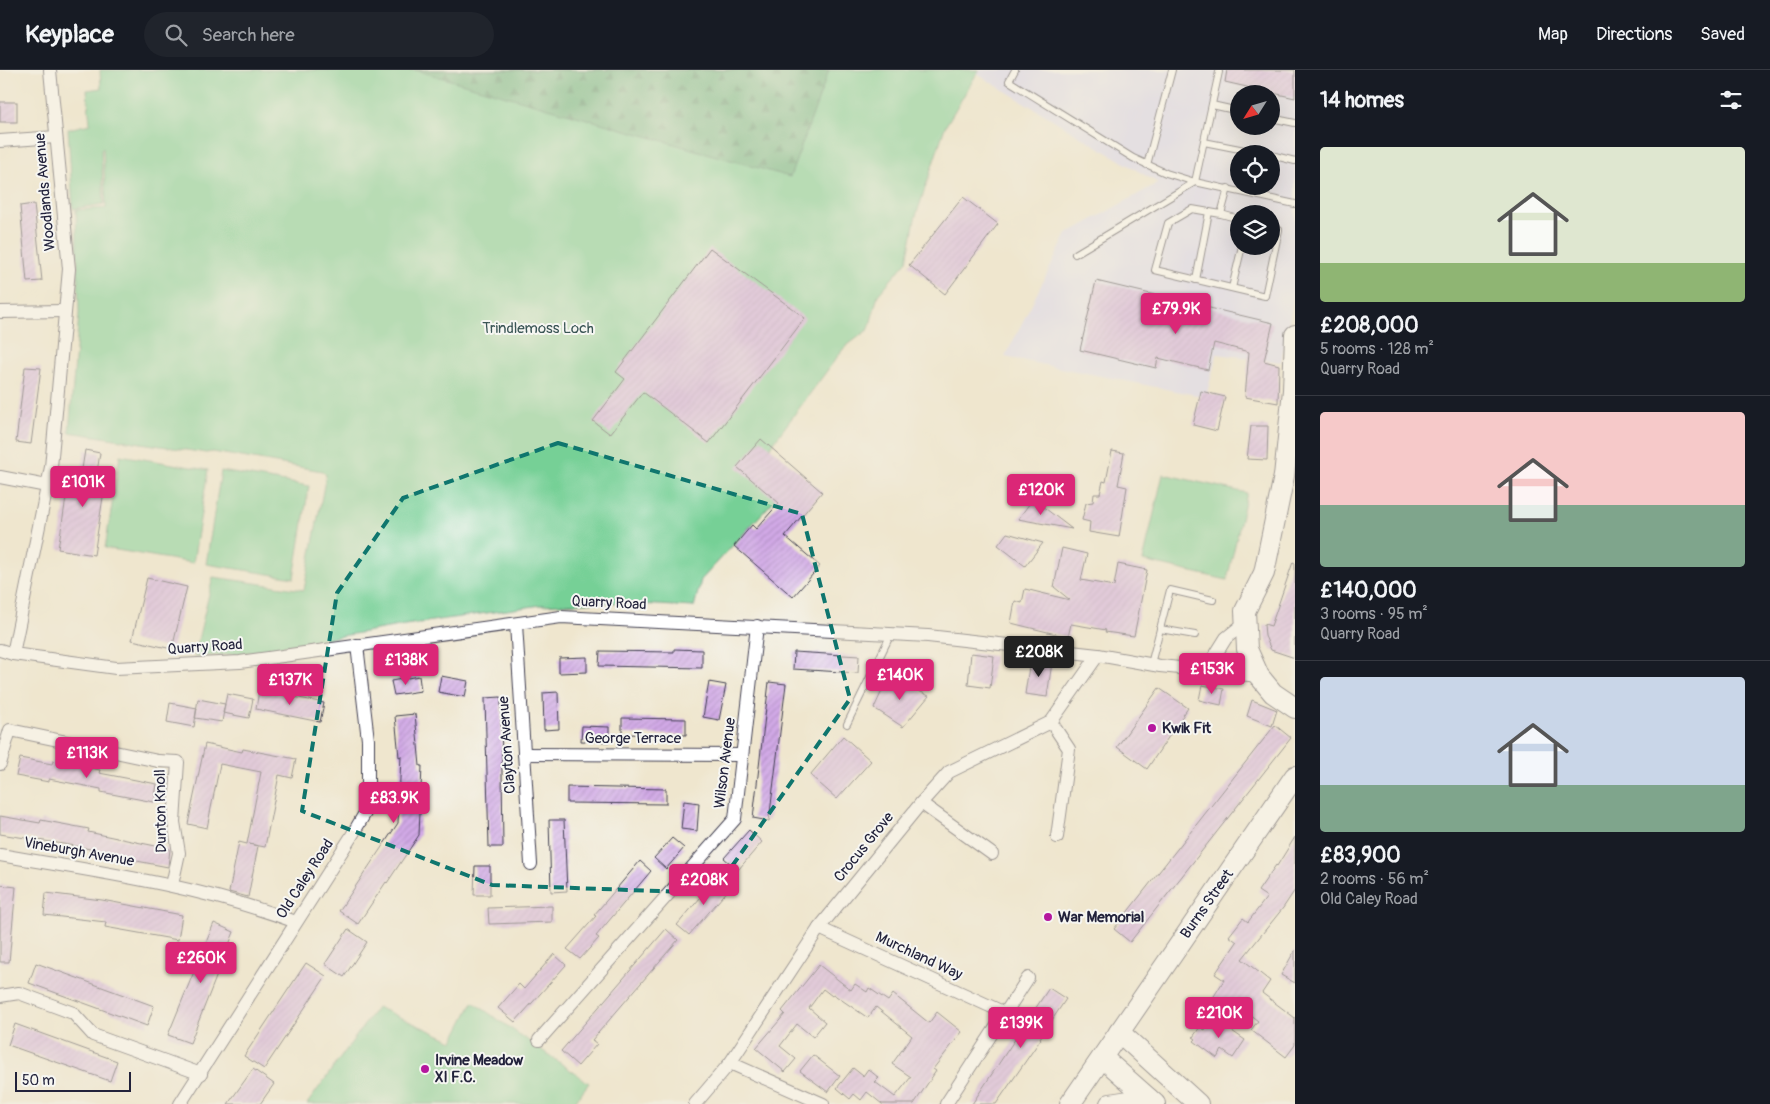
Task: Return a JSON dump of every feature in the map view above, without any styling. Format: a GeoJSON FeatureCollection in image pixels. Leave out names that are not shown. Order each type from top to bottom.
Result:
{"type":"FeatureCollection","features":[{"type":"Feature","properties":{"kind":"main road"},"geometry":{"type":"LineString","coordinates":[[1295,336],[1292,438],[1264,573],[1246,611],[1247,649],[1259,676],[1273,693],[1295,708]]}},
{"type":"Feature","properties":{"kind":"main road","name":"Burns Street"},"geometry":{"type":"LineString","coordinates":[[1070,1104],[1295,776]]}},
{"type":"Feature","properties":{"kind":"main road"},"geometry":{"type":"LineString","coordinates":[[1119,1032],[1198,1104]]}},
{"type":"Feature","properties":{"kind":"main road"},"geometry":{"type":"LineString","coordinates":[[1103,1058],[1152,1101]]}},
{"type":"Feature","properties":{"kind":"main road"},"geometry":{"type":"LineString","coordinates":[[1110,1104],[1152,1101]]}},
{"type":"Feature","properties":{"kind":"street","name":"Woodlands Avenue"},"geometry":{"type":"LineString","coordinates":[[13,654],[51,467],[69,269],[50,70]]}},
{"type":"Feature","properties":{"kind":"street"},"geometry":{"type":"LineString","coordinates":[[0,141],[56,137]]}},
{"type":"Feature","properties":{"kind":"street"},"geometry":{"type":"LineString","coordinates":[[0,312],[65,311]]}},
{"type":"Feature","properties":{"kind":"street"},"geometry":{"type":"LineString","coordinates":[[0,477],[47,486]]}},
{"type":"Feature","properties":{"kind":"street","name":"Quarry Road"},"geometry":{"type":"LineString","coordinates":[[0,650],[13,654],[116,668],[240,662],[561,617],[928,636],[1098,655],[1152,664],[1259,676]]}},
{"type":"Feature","properties":{"kind":"street"},"geometry":{"type":"LineString","coordinates":[[1206,670],[1226,638],[1246,622]]}},
{"type":"Feature","properties":{"kind":"street","name":"Clayton Avenue"},"geometry":{"type":"LineString","coordinates":[[516,624],[531,864]]}},
{"type":"Feature","properties":{"kind":"street","name":"Wilson Avenue"},"geometry":{"type":"LineString","coordinates":[[539,1040],[735,818],[757,626]]}},
{"type":"Feature","properties":{"kind":"street","name":"Old Caley Road"},"geometry":{"type":"LineString","coordinates":[[180,1104],[365,813],[368,801],[368,740],[357,646]]}},
{"type":"Feature","properties":{"kind":"street","name":"Crocus Grove"},"geometry":{"type":"LineString","coordinates":[[695,1104],[730,1062],[819,928],[921,803],[949,772],[1051,722],[1098,655]]}},
{"type":"Feature","properties":{"kind":"street"},"geometry":{"type":"LineString","coordinates":[[1051,722],[1070,749],[1057,837]]}},
{"type":"Feature","properties":{"kind":"street","name":"Dunton Knoll"},"geometry":{"type":"LineString","coordinates":[[0,764],[10,730],[158,760],[178,762],[174,822],[179,853],[172,885]]}},
{"type":"Feature","properties":{"kind":"street","name":"George Terrace"},"geometry":{"type":"LineString","coordinates":[[524,754],[742,755]]}},
{"type":"Feature","properties":{"kind":"street"},"geometry":{"type":"LineString","coordinates":[[921,803],[992,854]]}},
{"type":"Feature","properties":{"kind":"street","name":"Vineburgh Avenue"},"geometry":{"type":"LineString","coordinates":[[0,855],[172,885],[255,906],[296,922]]}},
{"type":"Feature","properties":{"kind":"street","name":"Murchland Way"},"geometry":{"type":"LineString","coordinates":[[819,928],[1005,1013]]}},
{"type":"Feature","properties":{"kind":"street"},"geometry":{"type":"LineString","coordinates":[[946,1104],[1028,978]]}},
{"type":"Feature","properties":{"kind":"street"},"geometry":{"type":"LineString","coordinates":[[0,996],[19,993],[73,1013],[93,1035],[200,1074]]}},
{"type":"Feature","properties":{"kind":"street"},"geometry":{"type":"LineString","coordinates":[[730,1062],[823,1104]]}},
{"type":"Feature","properties":{"kind":"lane"},"geometry":{"type":"LineString","coordinates":[[1015,70],[1009,81],[1147,165],[1195,182],[1295,204]]}},
{"type":"Feature","properties":{"kind":"lane"},"geometry":{"type":"LineString","coordinates":[[1147,165],[1172,70]]}},
{"type":"Feature","properties":{"kind":"lane"},"geometry":{"type":"LineString","coordinates":[[1075,254],[1195,182],[1219,72]]}},
{"type":"Feature","properties":{"kind":"lane"},"geometry":{"type":"LineString","coordinates":[[1212,105],[1230,109]]}},
{"type":"Feature","properties":{"kind":"lane"},"geometry":{"type":"LineString","coordinates":[[1280,120],[1295,123]]}},
{"type":"Feature","properties":{"kind":"lane"},"geometry":{"type":"LineString","coordinates":[[1204,142],[1230,147]]}},
{"type":"Feature","properties":{"kind":"lane"},"geometry":{"type":"LineString","coordinates":[[1280,157],[1295,161]]}},
{"type":"Feature","properties":{"kind":"lane"},"geometry":{"type":"LineString","coordinates":[[1221,214],[1228,188]]}},
{"type":"Feature","properties":{"kind":"lane"},"geometry":{"type":"LineString","coordinates":[[1230,216],[1192,209],[1168,223],[1155,270],[1265,296],[1274,255]]}},
{"type":"Feature","properties":{"kind":"lane"},"geometry":{"type":"LineString","coordinates":[[1196,280],[1209,212]]}},
{"type":"Feature","properties":{"kind":"lane"},"geometry":{"type":"LineString","coordinates":[[1232,288],[1240,255]]}},
{"type":"Feature","properties":{"kind":"lane"},"geometry":{"type":"LineString","coordinates":[[1152,664],[1170,590],[1213,600]]}},
{"type":"Feature","properties":{"kind":"lane"},"geometry":{"type":"LineString","coordinates":[[1160,629],[1194,635]]}},
{"type":"Feature","properties":{"kind":"lane"},"geometry":{"type":"LineString","coordinates":[[847,724],[891,634]]}},
{"type":"Feature","properties":{"kind":"highlighted area"},"geometry":{"type":"Polygon","coordinates":[[[558,443],[802,514],[850,699],[713,893],[492,885],[302,811],[337,593],[403,498],[558,443]]]}},
{"type":"Feature","properties":{"kind":"shaded area"},"geometry":{"type":"Polygon","coordinates":[[[979,70],[1295,70],[1295,289],[1281,362],[1217,354],[1206,397],[1005,357],[1067,234],[1158,183],[977,74],[979,70]]]}},
{"type":"Feature","properties":{"kind":"green space","name":"Trindlemoss Loch"},"geometry":{"type":"Polygon","coordinates":[[[100,70],[979,70],[945,127],[915,219],[907,261],[878,295],[869,329],[844,348],[762,458],[782,492],[701,580],[694,607],[602,602],[541,605],[405,625],[238,654],[194,657],[213,577],[304,590],[326,475],[322,471],[213,452],[206,453],[69,432],[79,313],[76,210],[106,208],[103,148],[101,149],[104,204],[73,209],[68,129],[90,124],[87,90],[101,88],[100,70]]]}},
{"type":"Feature","properties":{"kind":"green space"},"geometry":{"type":"Polygon","coordinates":[[[415,70],[829,70],[790,177],[415,70]]]}},
{"type":"Feature","properties":{"kind":"green space"},"geometry":{"type":"Polygon","coordinates":[[[120,455],[208,470],[193,563],[105,548],[120,455]]]}},
{"type":"Feature","properties":{"kind":"green space"},"geometry":{"type":"Polygon","coordinates":[[[221,471],[309,486],[294,578],[206,564],[221,471]]]}},
{"type":"Feature","properties":{"kind":"green space"},"geometry":{"type":"Polygon","coordinates":[[[1163,474],[1247,493],[1227,580],[1143,561],[1163,474]]]}},
{"type":"Feature","properties":{"kind":"green space"},"geometry":{"type":"Polygon","coordinates":[[[473,1002],[589,1083],[573,1104],[307,1104],[377,1007],[453,1041],[473,1002]]]}},
{"type":"Feature","properties":{"kind":"building"},"geometry":{"type":"Polygon","coordinates":[[[1227,70],[1295,70],[1295,98],[1280,95],[1280,85],[1238,85],[1225,82],[1227,70]]]}},
{"type":"Feature","properties":{"kind":"building"},"geometry":{"type":"Polygon","coordinates":[[[0,102],[17,102],[17,122],[0,122],[0,102]]]}},
{"type":"Feature","properties":{"kind":"building"},"geometry":{"type":"Polygon","coordinates":[[[963,197],[998,224],[945,294],[909,265],[963,197]]]}},
{"type":"Feature","properties":{"kind":"building"},"geometry":{"type":"Polygon","coordinates":[[[34,204],[42,281],[27,282],[20,206],[34,204]]]}},
{"type":"Feature","properties":{"kind":"building"},"geometry":{"type":"Polygon","coordinates":[[[710,248],[805,318],[709,443],[643,392],[610,434],[593,421],[625,379],[616,372],[710,248]]]}},
{"type":"Feature","properties":{"kind":"building"},"geometry":{"type":"Polygon","coordinates":[[[1096,281],[1273,323],[1264,361],[1279,365],[1278,403],[1245,397],[1249,352],[1214,343],[1208,370],[1158,358],[1156,368],[1080,350],[1096,281]]]}},
{"type":"Feature","properties":{"kind":"building"},"geometry":{"type":"Polygon","coordinates":[[[25,367],[41,368],[31,444],[16,442],[25,367]]]}},
{"type":"Feature","properties":{"kind":"building"},"geometry":{"type":"Polygon","coordinates":[[[1201,391],[1225,397],[1217,431],[1193,425],[1201,391]]]}},
{"type":"Feature","properties":{"kind":"building"},"geometry":{"type":"Polygon","coordinates":[[[1251,426],[1268,426],[1267,460],[1247,459],[1251,426]]]}},
{"type":"Feature","properties":{"kind":"building"},"geometry":{"type":"Polygon","coordinates":[[[761,439],[822,492],[785,536],[820,566],[793,597],[734,546],[752,525],[756,529],[779,503],[737,467],[761,439]]]}},
{"type":"Feature","properties":{"kind":"building"},"geometry":{"type":"Polygon","coordinates":[[[85,450],[100,453],[97,472],[101,473],[101,478],[106,478],[94,555],[58,549],[69,479],[75,480],[79,469],[82,469],[85,450]]]}},
{"type":"Feature","properties":{"kind":"building"},"geometry":{"type":"Polygon","coordinates":[[[1112,451],[1124,453],[1118,485],[1127,487],[1119,537],[1089,532],[1090,522],[1082,520],[1086,503],[1093,502],[1094,494],[1100,494],[1103,481],[1106,482],[1112,451]]]}},
{"type":"Feature","properties":{"kind":"building"},"geometry":{"type":"Polygon","coordinates":[[[1033,499],[1072,529],[1018,519],[1033,499]]]}},
{"type":"Feature","properties":{"kind":"building"},"geometry":{"type":"Polygon","coordinates":[[[1007,533],[1043,543],[1025,566],[998,545],[1007,533]]]}},
{"type":"Feature","properties":{"kind":"building"},"geometry":{"type":"Polygon","coordinates":[[[1062,548],[1087,554],[1081,580],[1114,586],[1118,564],[1147,570],[1134,636],[1071,624],[1068,637],[1011,623],[1015,601],[1022,603],[1025,589],[1070,600],[1054,587],[1062,548]]]}},
{"type":"Feature","properties":{"kind":"building"},"geometry":{"type":"Polygon","coordinates":[[[1293,562],[1295,563],[1295,658],[1271,650],[1265,636],[1264,624],[1271,626],[1293,562]]]}},
{"type":"Feature","properties":{"kind":"building"},"geometry":{"type":"Polygon","coordinates":[[[147,578],[187,587],[172,649],[132,640],[147,578]]]}},
{"type":"Feature","properties":{"kind":"building"},"geometry":{"type":"Polygon","coordinates":[[[674,649],[702,650],[702,668],[599,666],[600,651],[674,652],[674,649]]]}},
{"type":"Feature","properties":{"kind":"building"},"geometry":{"type":"Polygon","coordinates":[[[794,652],[859,656],[858,673],[793,669],[794,652]]]}},
{"type":"Feature","properties":{"kind":"building"},"geometry":{"type":"Polygon","coordinates":[[[971,653],[994,656],[990,688],[968,685],[971,653]]]}},
{"type":"Feature","properties":{"kind":"building"},"geometry":{"type":"Polygon","coordinates":[[[587,657],[587,672],[559,673],[559,658],[587,657]]]}},
{"type":"Feature","properties":{"kind":"building"},"geometry":{"type":"Polygon","coordinates":[[[1030,660],[1052,662],[1047,697],[1025,694],[1030,660]]]}},
{"type":"Feature","properties":{"kind":"building"},"geometry":{"type":"Polygon","coordinates":[[[419,676],[421,691],[394,695],[391,681],[419,676]]]}},
{"type":"Feature","properties":{"kind":"building"},"geometry":{"type":"Polygon","coordinates":[[[441,676],[468,681],[465,697],[438,692],[441,676]]]}},
{"type":"Feature","properties":{"kind":"building"},"geometry":{"type":"Polygon","coordinates":[[[889,676],[929,696],[903,727],[874,708],[889,676]]]}},
{"type":"Feature","properties":{"kind":"building"},"geometry":{"type":"Polygon","coordinates":[[[709,682],[726,685],[719,720],[703,717],[709,682]]]}},
{"type":"Feature","properties":{"kind":"building"},"geometry":{"type":"Polygon","coordinates":[[[769,682],[786,684],[769,821],[753,818],[769,682]]]}},
{"type":"Feature","properties":{"kind":"building"},"geometry":{"type":"Polygon","coordinates":[[[1202,685],[1224,689],[1221,705],[1199,700],[1202,685]]]}},
{"type":"Feature","properties":{"kind":"building","name":"Kwik Fit"},"geometry":{"type":"Polygon","coordinates":[[[1159,688],[1188,708],[1147,769],[1117,747],[1159,688]]]}},
{"type":"Feature","properties":{"kind":"building"},"geometry":{"type":"Polygon","coordinates":[[[259,690],[324,703],[320,722],[256,709],[259,690]]]}},
{"type":"Feature","properties":{"kind":"building"},"geometry":{"type":"Polygon","coordinates":[[[558,692],[559,729],[544,730],[543,693],[558,692]]]}},
{"type":"Feature","properties":{"kind":"building"},"geometry":{"type":"Polygon","coordinates":[[[227,694],[253,699],[249,718],[223,713],[227,694]]]}},
{"type":"Feature","properties":{"kind":"building"},"geometry":{"type":"Polygon","coordinates":[[[501,697],[503,847],[489,847],[485,698],[501,697]]]}},
{"type":"Feature","properties":{"kind":"building"},"geometry":{"type":"Polygon","coordinates":[[[198,699],[225,704],[222,722],[195,718],[198,699]]]}},
{"type":"Feature","properties":{"kind":"building"},"geometry":{"type":"Polygon","coordinates":[[[1252,700],[1277,710],[1272,726],[1247,716],[1252,700]]]}},
{"type":"Feature","properties":{"kind":"building"},"geometry":{"type":"Polygon","coordinates":[[[170,703],[197,708],[194,727],[167,722],[170,703]]]}},
{"type":"Feature","properties":{"kind":"building"},"geometry":{"type":"Polygon","coordinates":[[[415,714],[420,766],[422,766],[419,835],[358,924],[339,911],[398,823],[401,756],[399,757],[395,716],[415,714]]]}},
{"type":"Feature","properties":{"kind":"building"},"geometry":{"type":"Polygon","coordinates":[[[622,718],[686,719],[686,735],[622,734],[622,718]]]}},
{"type":"Feature","properties":{"kind":"building"},"geometry":{"type":"Polygon","coordinates":[[[1275,725],[1291,738],[1130,942],[1114,929],[1275,725]]]}},
{"type":"Feature","properties":{"kind":"building"},"geometry":{"type":"Polygon","coordinates":[[[582,726],[609,727],[609,742],[581,741],[582,726]]]}},
{"type":"Feature","properties":{"kind":"building"},"geometry":{"type":"Polygon","coordinates":[[[843,736],[871,761],[837,799],[810,775],[843,736]]]}},
{"type":"Feature","properties":{"kind":"building"},"geometry":{"type":"Polygon","coordinates":[[[205,744],[242,752],[243,749],[296,759],[292,778],[279,775],[265,847],[249,844],[258,846],[248,897],[229,892],[239,842],[247,844],[261,772],[220,764],[207,828],[188,824],[205,744]]]}},
{"type":"Feature","properties":{"kind":"building"},"geometry":{"type":"Polygon","coordinates":[[[20,758],[52,764],[53,761],[100,770],[99,773],[157,784],[154,802],[101,792],[101,789],[49,779],[49,782],[16,776],[20,758]]]}},
{"type":"Feature","properties":{"kind":"building"},"geometry":{"type":"Polygon","coordinates":[[[567,787],[666,789],[666,804],[567,803],[567,787]]]}},
{"type":"Feature","properties":{"kind":"building"},"geometry":{"type":"Polygon","coordinates":[[[684,801],[699,803],[697,831],[681,829],[684,801]]]}},
{"type":"Feature","properties":{"kind":"building"},"geometry":{"type":"Polygon","coordinates":[[[0,816],[40,823],[41,820],[89,829],[88,832],[170,849],[168,867],[90,852],[90,849],[70,845],[0,834],[0,816]]]}},
{"type":"Feature","properties":{"kind":"building"},"geometry":{"type":"Polygon","coordinates":[[[549,820],[564,820],[567,891],[551,892],[549,820]]]}},
{"type":"Feature","properties":{"kind":"building"},"geometry":{"type":"Polygon","coordinates":[[[749,830],[762,842],[738,870],[724,858],[749,830]]]}},
{"type":"Feature","properties":{"kind":"building"},"geometry":{"type":"Polygon","coordinates":[[[1295,837],[1295,890],[1242,959],[1270,981],[1262,993],[1295,1018],[1295,1045],[1286,1057],[1251,1030],[1258,1021],[1230,999],[1224,1009],[1211,1001],[1224,980],[1215,974],[1237,942],[1229,936],[1243,918],[1248,922],[1267,897],[1258,891],[1277,866],[1295,837]]]}},
{"type":"Feature","properties":{"kind":"building"},"geometry":{"type":"Polygon","coordinates":[[[672,838],[684,848],[666,869],[654,858],[672,838]]]}},
{"type":"Feature","properties":{"kind":"building"},"geometry":{"type":"Polygon","coordinates":[[[640,861],[651,871],[596,936],[599,938],[580,959],[567,949],[640,861]]]}},
{"type":"Feature","properties":{"kind":"building"},"geometry":{"type":"Polygon","coordinates":[[[475,866],[490,866],[490,895],[474,895],[475,866]]]}},
{"type":"Feature","properties":{"kind":"building"},"geometry":{"type":"Polygon","coordinates":[[[718,877],[730,888],[689,935],[677,925],[718,877]]]}},
{"type":"Feature","properties":{"kind":"building"},"geometry":{"type":"Polygon","coordinates":[[[0,885],[16,887],[9,962],[0,962],[0,885]]]}},
{"type":"Feature","properties":{"kind":"building"},"geometry":{"type":"Polygon","coordinates":[[[46,893],[102,900],[182,915],[178,940],[105,927],[106,922],[44,915],[46,893]]]}},
{"type":"Feature","properties":{"kind":"building"},"geometry":{"type":"Polygon","coordinates":[[[552,906],[552,922],[489,924],[488,908],[552,906]]]}},
{"type":"Feature","properties":{"kind":"building"},"geometry":{"type":"Polygon","coordinates":[[[214,923],[234,932],[190,1043],[168,1035],[214,923]]]}},
{"type":"Feature","properties":{"kind":"building"},"geometry":{"type":"Polygon","coordinates":[[[348,929],[367,942],[344,977],[325,964],[348,929]]]}},
{"type":"Feature","properties":{"kind":"building"},"geometry":{"type":"Polygon","coordinates":[[[666,929],[678,940],[592,1040],[597,1044],[578,1066],[561,1051],[666,929]]]}},
{"type":"Feature","properties":{"kind":"building"},"geometry":{"type":"Polygon","coordinates":[[[1295,950],[1295,983],[1281,975],[1295,950]]]}},
{"type":"Feature","properties":{"kind":"building"},"geometry":{"type":"Polygon","coordinates":[[[554,954],[566,965],[515,1022],[498,1008],[519,984],[524,989],[554,954]]]}},
{"type":"Feature","properties":{"kind":"building"},"geometry":{"type":"Polygon","coordinates":[[[36,963],[154,1006],[147,1026],[29,983],[36,963]]]}},
{"type":"Feature","properties":{"kind":"building"},"geometry":{"type":"Polygon","coordinates":[[[306,963],[326,976],[264,1069],[244,1056],[306,963]]]}},
{"type":"Feature","properties":{"kind":"building"},"geometry":{"type":"Polygon","coordinates":[[[819,965],[851,990],[855,984],[867,992],[869,988],[888,1001],[893,994],[929,1023],[937,1012],[962,1032],[933,1069],[936,1071],[914,1104],[882,1104],[867,1092],[861,1100],[854,1094],[850,1099],[837,1088],[853,1068],[863,1076],[868,1069],[879,1078],[875,1082],[895,1097],[911,1077],[892,1064],[912,1036],[876,1007],[868,1018],[823,989],[809,1008],[825,1022],[813,1037],[797,1024],[780,1046],[796,1059],[785,1072],[756,1048],[785,1014],[782,1011],[819,965]]]}},
{"type":"Feature","properties":{"kind":"building"},"geometry":{"type":"Polygon","coordinates":[[[1049,988],[1066,999],[1041,1039],[996,1104],[972,1104],[1049,988]]]}},
{"type":"Feature","properties":{"kind":"building"},"geometry":{"type":"Polygon","coordinates":[[[1213,1018],[1245,1040],[1233,1058],[1222,1050],[1217,1058],[1194,1041],[1196,1039],[1193,1037],[1200,1027],[1205,1030],[1213,1018]]]}},
{"type":"Feature","properties":{"kind":"building"},"geometry":{"type":"Polygon","coordinates":[[[15,1024],[117,1061],[110,1081],[8,1045],[15,1024]]]}},
{"type":"Feature","properties":{"kind":"building"},"geometry":{"type":"Polygon","coordinates":[[[813,1055],[840,1076],[828,1092],[800,1071],[813,1055]]]}},
{"type":"Feature","properties":{"kind":"building"},"geometry":{"type":"Polygon","coordinates":[[[253,1069],[274,1084],[260,1104],[228,1104],[253,1069]]]}},
{"type":"Feature","properties":{"kind":"place","name":"Kwik Fit"},"geometry":{"type":"Point","coordinates":[1152,728]}},
{"type":"Feature","properties":{"kind":"place","name":"War Memorial"},"geometry":{"type":"Point","coordinates":[1048,917]}},
{"type":"Feature","properties":{"kind":"place","name":"Irvine Meadow XI F.C."},"geometry":{"type":"Point","coordinates":[425,1069]}}]}
